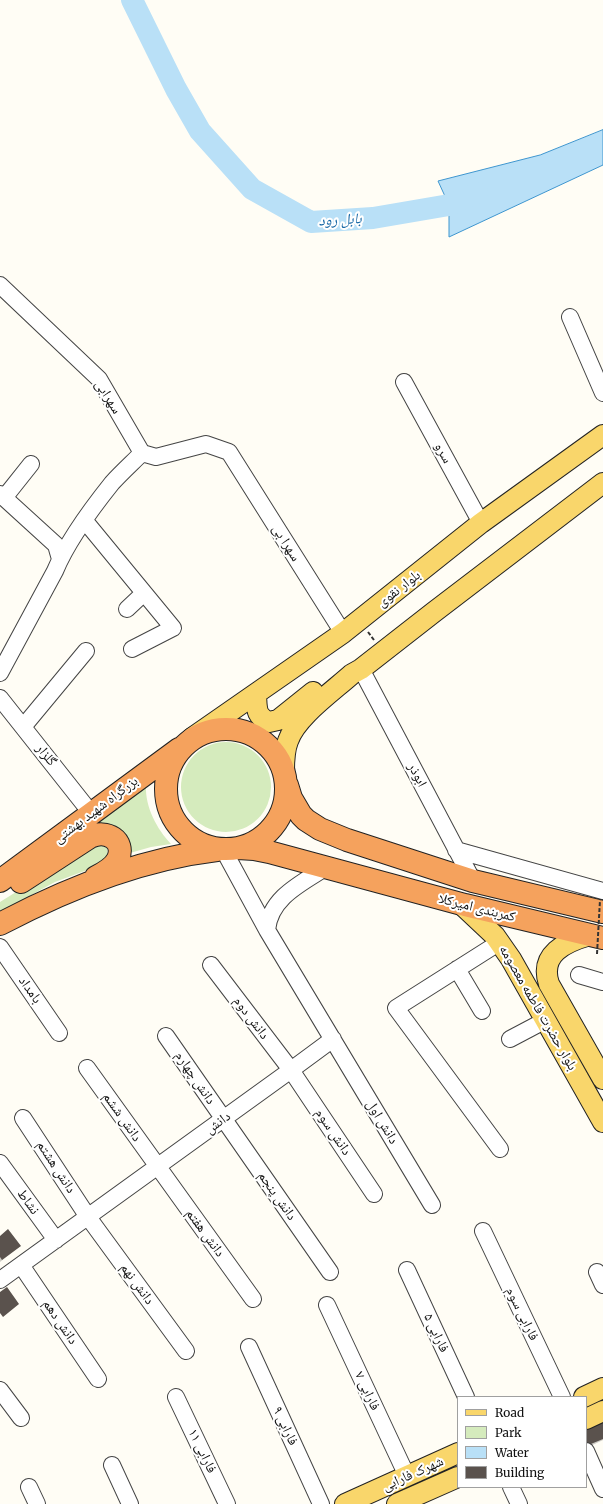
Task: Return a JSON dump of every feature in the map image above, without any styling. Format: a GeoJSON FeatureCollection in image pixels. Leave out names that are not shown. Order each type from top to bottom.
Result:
{"type":"FeatureCollection","features":[{"type":"Feature","properties":{"kind":"highway"},"geometry":{"type":"LineString","coordinates":[[82,885],[177,856],[231,849],[252,843],[265,835],[275,825],[282,813],[286,799],[285,778],[279,758],[270,747],[259,738],[233,728],[219,728],[192,738],[181,748],[173,760],[167,775],[166,790],[168,805],[174,818],[183,831],[195,840],[208,846],[231,849]]}},
{"type":"Feature","properties":{"kind":"highway","name":"بزرگراه شهید بهشتی"},"geometry":{"type":"LineString","coordinates":[[0,881],[192,738]]}},
{"type":"Feature","properties":{"kind":"highway","name":"کمربندی امیرکلا"},"geometry":{"type":"LineString","coordinates":[[285,778],[296,808],[306,820],[320,829],[473,882],[599,900]]}},
{"type":"Feature","properties":{"kind":"highway"},"geometry":{"type":"LineString","coordinates":[[0,893],[28,878],[96,834],[108,834],[113,837],[119,847],[118,859],[103,874],[82,885],[40,903],[0,924]]}},
{"type":"Feature","properties":{"kind":"highway"},"geometry":{"type":"LineString","coordinates":[[352,876],[342,863],[343,855],[351,845],[360,844]]}},
{"type":"Feature","properties":{"kind":"highway","name":"کمربندی امیرکلا"},"geometry":{"type":"LineString","coordinates":[[231,849],[254,849],[269,852],[596,942]]}},
{"type":"Feature","properties":{"kind":"main road","name":"بلوار نقوی"},"geometry":{"type":"LineString","coordinates":[[192,738],[343,633],[481,523],[603,435]]}},
{"type":"Feature","properties":{"kind":"main road"},"geometry":{"type":"LineString","coordinates":[[285,778],[284,755],[287,744],[299,721],[356,672],[603,483]]}},
{"type":"Feature","properties":{"kind":"main road"},"geometry":{"type":"LineString","coordinates":[[256,694],[257,712],[261,719],[269,722],[278,720],[331,678],[356,672]]}},
{"type":"Feature","properties":{"kind":"main road","name":"بلوار حضرت فاطمه معصومه"},"geometry":{"type":"LineString","coordinates":[[461,904],[489,929],[500,942],[603,1122]]}},
{"type":"Feature","properties":{"kind":"main road","name":"بلوار حضرت فاطمه معصومه"},"geometry":{"type":"LineString","coordinates":[[596,942],[567,943],[555,952],[549,962],[547,974],[549,984],[603,1080]]}},
{"type":"Feature","properties":{"kind":"main road"},"geometry":{"type":"LineString","coordinates":[[586,1396],[603,1388]]}},
{"type":"Feature","properties":{"kind":"main road"},"geometry":{"type":"LineString","coordinates":[[587,1419],[603,1412]]}},
{"type":"Feature","properties":{"kind":"main road","name":"شهرک فارابی"},"geometry":{"type":"LineString","coordinates":[[346,1504],[457,1453]]}},
{"type":"Feature","properties":{"kind":"main road","name":"شهرک فارابی"},"geometry":{"type":"LineString","coordinates":[[397,1504],[417,1500],[457,1478]]}},
{"type":"Feature","properties":{"kind":"street","name":"سهرابی"},"geometry":{"type":"LineString","coordinates":[[0,286],[99,379],[142,453]]}},
{"type":"Feature","properties":{"kind":"street"},"geometry":{"type":"LineString","coordinates":[[570,316],[603,393]]}},
{"type":"Feature","properties":{"kind":"street","name":"سرو"},"geometry":{"type":"LineString","coordinates":[[404,382],[481,523]]}},
{"type":"Feature","properties":{"kind":"street","name":"سهرا بی"},"geometry":{"type":"LineString","coordinates":[[142,453],[156,457],[206,444],[229,452],[343,633]]}},
{"type":"Feature","properties":{"kind":"street"},"geometry":{"type":"LineString","coordinates":[[0,673],[60,558],[113,483],[142,453]]}},
{"type":"Feature","properties":{"kind":"street"},"geometry":{"type":"LineString","coordinates":[[31,464],[2,496],[56,545],[60,558]]}},
{"type":"Feature","properties":{"kind":"street"},"geometry":{"type":"LineString","coordinates":[[85,521],[173,628],[132,649]]}},
{"type":"Feature","properties":{"kind":"street"},"geometry":{"type":"LineString","coordinates":[[127,609],[144,593]]}},
{"type":"Feature","properties":{"kind":"street"},"geometry":{"type":"LineString","coordinates":[[23,727],[86,651]]}},
{"type":"Feature","properties":{"kind":"street","name":"ابوذر"},"geometry":{"type":"LineString","coordinates":[[356,672],[473,882]]}},
{"type":"Feature","properties":{"kind":"street","name":"گلزار"},"geometry":{"type":"LineString","coordinates":[[0,698],[91,813]]}},
{"type":"Feature","properties":{"kind":"street"},"geometry":{"type":"LineString","coordinates":[[231,849],[267,930],[333,1039]]}},
{"type":"Feature","properties":{"kind":"street"},"geometry":{"type":"LineString","coordinates":[[456,850],[599,900]]}},
{"type":"Feature","properties":{"kind":"street"},"geometry":{"type":"LineString","coordinates":[[267,930],[269,917],[280,901],[300,884],[325,868]]}},
{"type":"Feature","properties":{"kind":"street"},"geometry":{"type":"LineString","coordinates":[[500,942],[396,1008],[500,1149]]}},
{"type":"Feature","properties":{"kind":"street","name":"بامداد"},"geometry":{"type":"LineString","coordinates":[[0,947],[59,1033]]}},
{"type":"Feature","properties":{"kind":"street","name":"دانش دوم"},"geometry":{"type":"LineString","coordinates":[[211,966],[291,1070]]}},
{"type":"Feature","properties":{"kind":"street"},"geometry":{"type":"LineString","coordinates":[[457,969],[482,1011]]}},
{"type":"Feature","properties":{"kind":"street"},"geometry":{"type":"LineString","coordinates":[[580,975],[603,982]]}},
{"type":"Feature","properties":{"kind":"street"},"geometry":{"type":"LineString","coordinates":[[510,1039],[546,1020]]}},
{"type":"Feature","properties":{"kind":"street","name":"دانش چهارم"},"geometry":{"type":"LineString","coordinates":[[166,1036],[223,1120]]}},
{"type":"Feature","properties":{"kind":"street","name":"دانش"},"geometry":{"type":"LineString","coordinates":[[0,1280],[333,1039]]}},
{"type":"Feature","properties":{"kind":"street","name":"دانش اول"},"geometry":{"type":"LineString","coordinates":[[333,1039],[432,1205]]}},
{"type":"Feature","properties":{"kind":"street","name":"دانش ششم"},"geometry":{"type":"LineString","coordinates":[[87,1068],[157,1167]]}},
{"type":"Feature","properties":{"kind":"street","name":"دانش سوم"},"geometry":{"type":"LineString","coordinates":[[291,1070],[374,1194]]}},
{"type":"Feature","properties":{"kind":"street","name":"دانش هشتم"},"geometry":{"type":"LineString","coordinates":[[24,1118],[88,1217]]}},
{"type":"Feature","properties":{"kind":"street","name":"دانش پنجم"},"geometry":{"type":"LineString","coordinates":[[223,1120],[330,1272]]}},
{"type":"Feature","properties":{"kind":"street","name":"نشاط"},"geometry":{"type":"LineString","coordinates":[[0,1163],[56,1240]]}},
{"type":"Feature","properties":{"kind":"street","name":"دانش هفتم"},"geometry":{"type":"LineString","coordinates":[[157,1167],[253,1299]]}},
{"type":"Feature","properties":{"kind":"street","name":"دانش نهم"},"geometry":{"type":"LineString","coordinates":[[88,1217],[186,1351]]}},
{"type":"Feature","properties":{"kind":"street","name":"فارابی سوم"},"geometry":{"type":"LineString","coordinates":[[483,1231],[562,1396]]}},
{"type":"Feature","properties":{"kind":"street","name":"دانش دهم"},"geometry":{"type":"LineString","coordinates":[[21,1265],[98,1379]]}},
{"type":"Feature","properties":{"kind":"street","name":"فارابی ۵"},"geometry":{"type":"LineString","coordinates":[[407,1270],[466,1396]]}},
{"type":"Feature","properties":{"kind":"street","name":"فارابی ۷"},"geometry":{"type":"LineString","coordinates":[[327,1306],[407,1476]]}},
{"type":"Feature","properties":{"kind":"street","name":"فارابی ۹"},"geometry":{"type":"LineString","coordinates":[[249,1347],[321,1504]]}},
{"type":"Feature","properties":{"kind":"street"},"geometry":{"type":"LineString","coordinates":[[0,1390],[21,1418]]}},
{"type":"Feature","properties":{"kind":"street","name":"فارابی ۱۱"},"geometry":{"type":"LineString","coordinates":[[176,1397],[227,1504]]}},
{"type":"Feature","properties":{"kind":"street"},"geometry":{"type":"LineString","coordinates":[[587,1453],[603,1489]]}},
{"type":"Feature","properties":{"kind":"street"},"geometry":{"type":"LineString","coordinates":[[112,1465],[130,1504]]}},
{"type":"Feature","properties":{"kind":"street"},"geometry":{"type":"LineString","coordinates":[[29,1487],[37,1504]]}},
{"type":"Feature","properties":{"kind":"street"},"geometry":{"type":"LineString","coordinates":[[511,1488],[519,1504]]}},
{"type":"Feature","properties":{"kind":"path"},"geometry":{"type":"LineString","coordinates":[[359,620],[382,653]]}},
{"type":"Feature","properties":{"kind":"path"},"geometry":{"type":"LineString","coordinates":[[596,942],[599,900]]}},
{"type":"Feature","properties":{"kind":"green space"},"geometry":{"type":"Polygon","coordinates":[[[226,742],[243,745],[258,755],[268,770],[271,787],[268,804],[258,819],[243,829],[226,832],[209,829],[194,819],[184,804],[181,787],[184,770],[194,755],[209,745],[226,742]]]}},
{"type":"Feature","properties":{"kind":"green space"},"geometry":{"type":"Polygon","coordinates":[[[146,786],[146,794],[153,817],[161,832],[171,844],[151,847],[130,853],[123,837],[117,829],[108,824],[102,824],[31,870],[146,786]]]}},
{"type":"Feature","properties":{"kind":"green space"},"geometry":{"type":"Polygon","coordinates":[[[93,844],[104,844],[107,848],[108,857],[98,866],[55,882],[0,912],[0,902],[93,844]]]}},
{"type":"Feature","properties":{"kind":"water"},"geometry":{"type":"Polygon","coordinates":[[[603,130],[603,165],[449,237],[449,205],[438,181],[540,155],[603,130]]]}},
{"type":"Feature","properties":{"kind":"building"},"geometry":{"type":"Polygon","coordinates":[[[8,1229],[21,1246],[2,1260],[0,1257],[0,1236],[8,1229]]]}},
{"type":"Feature","properties":{"kind":"building"},"geometry":{"type":"Polygon","coordinates":[[[7,1287],[19,1304],[3,1317],[0,1313],[0,1292],[7,1287]]]}},
{"type":"Feature","properties":{"kind":"building"},"geometry":{"type":"Polygon","coordinates":[[[603,1415],[603,1439],[587,1446],[587,1421],[603,1415]]]}},
{"type":"Feature","properties":{"kind":"waterway","name":"بابل رود"},"geometry":{"type":"LineString","coordinates":[[132,0],[176,89],[200,131],[252,189],[311,222],[373,218],[449,205],[477,193]]}}]}
